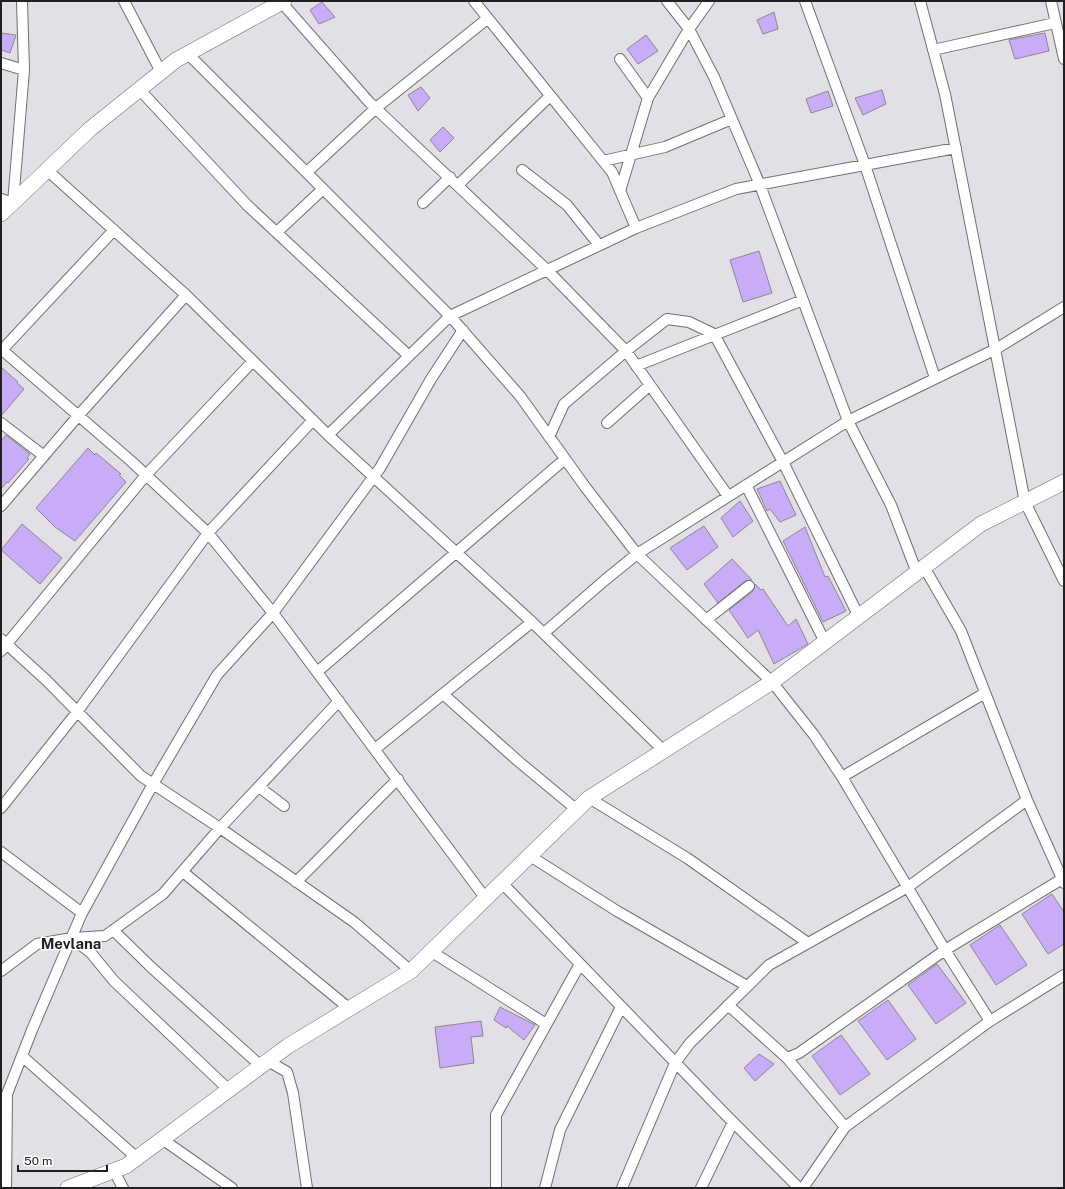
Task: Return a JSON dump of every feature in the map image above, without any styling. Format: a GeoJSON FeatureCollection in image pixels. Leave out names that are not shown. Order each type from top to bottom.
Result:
{"type":"FeatureCollection","features":[{"type":"Feature","properties":{"kind":"street"},"geometry":{"type":"LineString","coordinates":[[1,214],[7,201],[24,70],[22,1]]}},
{"type":"Feature","properties":{"kind":"street"},"geometry":{"type":"LineString","coordinates":[[124,1],[161,72]]}},
{"type":"Feature","properties":{"kind":"street"},"geometry":{"type":"LineString","coordinates":[[474,1],[612,172],[636,228]]}},
{"type":"Feature","properties":{"kind":"street"},"geometry":{"type":"LineString","coordinates":[[667,1],[689,29],[714,77],[760,185],[848,420],[891,505],[921,570],[961,631],[1027,800],[1063,881],[945,950],[799,1053],[787,1058]]}},
{"type":"Feature","properties":{"kind":"street"},"geometry":{"type":"LineString","coordinates":[[620,191],[648,98],[689,29],[709,1]]}},
{"type":"Feature","properties":{"kind":"street"},"geometry":{"type":"LineString","coordinates":[[805,1],[865,165],[935,378]]}},
{"type":"Feature","properties":{"kind":"street"},"geometry":{"type":"LineString","coordinates":[[920,1],[945,94],[1025,502],[1064,581]]}},
{"type":"Feature","properties":{"kind":"street"},"geometry":{"type":"LineString","coordinates":[[1051,1],[1064,59]]}},
{"type":"Feature","properties":{"kind":"street"},"geometry":{"type":"LineString","coordinates":[[7,201],[47,170],[90,128],[161,72],[188,54],[283,2],[376,108],[547,270],[626,351],[728,496]]}},
{"type":"Feature","properties":{"kind":"street"},"geometry":{"type":"LineString","coordinates":[[307,172],[376,108],[488,19]]}},
{"type":"Feature","properties":{"kind":"street"},"geometry":{"type":"LineString","coordinates":[[934,50],[1055,23]]}},
{"type":"Feature","properties":{"kind":"street"},"geometry":{"type":"LineString","coordinates":[[188,54],[450,316],[520,396],[564,458],[637,554],[772,682],[814,735],[842,777],[945,950],[990,1021]]}},
{"type":"Feature","properties":{"kind":"street"},"geometry":{"type":"LineString","coordinates":[[620,59],[648,98]]}},
{"type":"Feature","properties":{"kind":"street"},"geometry":{"type":"LineString","coordinates":[[1,64],[24,70]]}},
{"type":"Feature","properties":{"kind":"street"},"geometry":{"type":"LineString","coordinates":[[139,89],[247,205],[409,356]]}},
{"type":"Feature","properties":{"kind":"street"},"geometry":{"type":"LineString","coordinates":[[458,185],[550,96]]}},
{"type":"Feature","properties":{"kind":"street"},"geometry":{"type":"LineString","coordinates":[[603,161],[665,147],[732,119]]}},
{"type":"Feature","properties":{"kind":"street"},"geometry":{"type":"LineString","coordinates":[[328,435],[450,316],[636,228],[736,189],[956,148]]}},
{"type":"Feature","properties":{"kind":"street"},"geometry":{"type":"LineString","coordinates":[[47,170],[186,295],[328,435],[544,633],[664,751]]}},
{"type":"Feature","properties":{"kind":"street"},"geometry":{"type":"LineString","coordinates":[[522,170],[567,205],[600,245]]}},
{"type":"Feature","properties":{"kind":"street"},"geometry":{"type":"LineString","coordinates":[[423,204],[450,178]]}},
{"type":"Feature","properties":{"kind":"street"},"geometry":{"type":"LineString","coordinates":[[277,232],[324,189]]}},
{"type":"Feature","properties":{"kind":"street"},"geometry":{"type":"LineString","coordinates":[[114,230],[2,350],[146,475],[208,534],[273,613],[486,899]]}},
{"type":"Feature","properties":{"kind":"street"},"geometry":{"type":"LineString","coordinates":[[2,504],[186,295]]}},
{"type":"Feature","properties":{"kind":"street"},"geometry":{"type":"LineString","coordinates":[[636,366],[803,300]]}},
{"type":"Feature","properties":{"kind":"street"},"geometry":{"type":"LineString","coordinates":[[544,633],[637,554],[848,420],[996,349],[1064,307]]}},
{"type":"Feature","properties":{"kind":"street"},"geometry":{"type":"LineString","coordinates":[[549,437],[564,404],[626,351],[667,319],[689,322],[714,334],[783,462],[859,617]]}},
{"type":"Feature","properties":{"kind":"street"},"geometry":{"type":"LineString","coordinates":[[6,1188],[4,1136],[7,1094],[82,913],[153,784],[217,675],[273,613],[380,468],[431,379],[463,330]]}},
{"type":"Feature","properties":{"kind":"street"},"geometry":{"type":"LineString","coordinates":[[253,360],[146,475],[3,644],[77,712],[140,776],[220,828],[354,922],[411,971]]}},
{"type":"Feature","properties":{"kind":"street"},"geometry":{"type":"LineString","coordinates":[[607,423],[650,385]]}},
{"type":"Feature","properties":{"kind":"street"},"geometry":{"type":"LineString","coordinates":[[1,808],[77,712],[208,534],[314,420]]}},
{"type":"Feature","properties":{"kind":"street"},"geometry":{"type":"LineString","coordinates":[[1,423],[44,456]]}},
{"type":"Feature","properties":{"kind":"street"},"geometry":{"type":"LineString","coordinates":[[317,672],[564,458]]}},
{"type":"Feature","properties":{"kind":"street"},"geometry":{"type":"LineString","coordinates":[[74,1187],[126,1166],[288,1046],[411,971],[589,798],[772,682],[981,524],[1064,482]]}},
{"type":"Feature","properties":{"kind":"street"},"geometry":{"type":"LineString","coordinates":[[746,485],[825,642]]}},
{"type":"Feature","properties":{"kind":"street"},"geometry":{"type":"LineString","coordinates":[[706,620],[749,586]]}},
{"type":"Feature","properties":{"kind":"street"},"geometry":{"type":"LineString","coordinates":[[375,749],[532,622]]}},
{"type":"Feature","properties":{"kind":"street"},"geometry":{"type":"LineString","coordinates":[[842,777],[985,693]]}},
{"type":"Feature","properties":{"kind":"street"},"geometry":{"type":"LineString","coordinates":[[443,694],[518,761],[577,810]]}},
{"type":"Feature","properties":{"kind":"street"},"geometry":{"type":"LineString","coordinates":[[1,972],[37,944],[72,938],[105,936],[164,894],[220,828],[339,701]]}},
{"type":"Feature","properties":{"kind":"street"},"geometry":{"type":"LineString","coordinates":[[296,882],[342,838],[353,823],[398,780]]}},
{"type":"Feature","properties":{"kind":"street"},"geometry":{"type":"LineString","coordinates":[[259,787],[284,806]]}},
{"type":"Feature","properties":{"kind":"street"},"geometry":{"type":"LineString","coordinates":[[589,798],[687,858],[808,943]]}},
{"type":"Feature","properties":{"kind":"street"},"geometry":{"type":"LineString","coordinates":[[622,1188],[675,1063],[690,1043],[747,986],[769,965],[908,887],[1027,800]]}},
{"type":"Feature","properties":{"kind":"street"},"geometry":{"type":"LineString","coordinates":[[1,852],[82,913]]}},
{"type":"Feature","properties":{"kind":"street"},"geometry":{"type":"LineString","coordinates":[[530,856],[617,911],[747,986]]}},
{"type":"Feature","properties":{"kind":"street"},"geometry":{"type":"LineString","coordinates":[[183,872],[350,1009]]}},
{"type":"Feature","properties":{"kind":"street"},"geometry":{"type":"LineString","coordinates":[[502,883],[675,1063],[799,1188]]}},
{"type":"Feature","properties":{"kind":"street"},"geometry":{"type":"LineString","coordinates":[[113,930],[152,968],[264,1063],[287,1072],[293,1093],[307,1188]]}},
{"type":"Feature","properties":{"kind":"street"},"geometry":{"type":"LineString","coordinates":[[72,938],[91,953],[114,981],[229,1090]]}},
{"type":"Feature","properties":{"kind":"street"},"geometry":{"type":"LineString","coordinates":[[432,952],[546,1024]]}},
{"type":"Feature","properties":{"kind":"street"},"geometry":{"type":"LineString","coordinates":[[496,1188],[496,1115],[580,964]]}},
{"type":"Feature","properties":{"kind":"street"},"geometry":{"type":"LineString","coordinates":[[803,1188],[845,1127],[990,1021],[1064,975]]}},
{"type":"Feature","properties":{"kind":"street"},"geometry":{"type":"LineString","coordinates":[[728,1005],[787,1058],[845,1127]]}},
{"type":"Feature","properties":{"kind":"street"},"geometry":{"type":"LineString","coordinates":[[545,1188],[560,1130],[621,1007]]}},
{"type":"Feature","properties":{"kind":"street"},"geometry":{"type":"LineString","coordinates":[[22,1056],[137,1158]]}},
{"type":"Feature","properties":{"kind":"street"},"geometry":{"type":"LineString","coordinates":[[701,1188],[733,1122]]}},
{"type":"Feature","properties":{"kind":"street"},"geometry":{"type":"LineString","coordinates":[[162,1139],[232,1188]]}},
{"type":"Feature","properties":{"kind":"street"},"geometry":{"type":"LineString","coordinates":[[114,1171],[123,1188]]}},
{"type":"Feature","properties":{"kind":"building"},"geometry":{"type":"Polygon","coordinates":[[[322,2],[335,17],[319,24],[310,10],[322,2]]]}},
{"type":"Feature","properties":{"kind":"building"},"geometry":{"type":"Polygon","coordinates":[[[774,12],[778,29],[763,34],[757,20],[774,12]]]}},
{"type":"Feature","properties":{"kind":"building"},"geometry":{"type":"Polygon","coordinates":[[[1,33],[16,35],[10,53],[1,50],[1,33]]]}},
{"type":"Feature","properties":{"kind":"building"},"geometry":{"type":"Polygon","coordinates":[[[1045,33],[1049,51],[1015,59],[1009,40],[1045,33]]]}},
{"type":"Feature","properties":{"kind":"building"},"geometry":{"type":"Polygon","coordinates":[[[646,35],[658,51],[638,64],[627,49],[646,35]]]}},
{"type":"Feature","properties":{"kind":"building"},"geometry":{"type":"Polygon","coordinates":[[[421,87],[430,98],[418,111],[408,95],[421,87]]]}},
{"type":"Feature","properties":{"kind":"building"},"geometry":{"type":"Polygon","coordinates":[[[882,90],[886,104],[863,115],[855,98],[882,90]]]}},
{"type":"Feature","properties":{"kind":"building"},"geometry":{"type":"Polygon","coordinates":[[[828,91],[833,106],[811,113],[806,99],[828,91]]]}},
{"type":"Feature","properties":{"kind":"building"},"geometry":{"type":"Polygon","coordinates":[[[443,127],[454,138],[440,152],[430,140],[443,127]]]}},
{"type":"Feature","properties":{"kind":"building"},"geometry":{"type":"Polygon","coordinates":[[[759,251],[772,293],[743,302],[730,260],[759,251]]]}},
{"type":"Feature","properties":{"kind":"building"},"geometry":{"type":"Polygon","coordinates":[[[1,367],[24,389],[1,416],[1,367]]]}},
{"type":"Feature","properties":{"kind":"building"},"geometry":{"type":"Polygon","coordinates":[[[6,435],[30,454],[27,458],[29,459],[1,489],[1,441],[6,435]]]}},
{"type":"Feature","properties":{"kind":"building"},"geometry":{"type":"Polygon","coordinates":[[[88,448],[121,474],[119,475],[126,482],[75,541],[55,527],[36,508],[88,448]]]}},
{"type":"Feature","properties":{"kind":"building"},"geometry":{"type":"Polygon","coordinates":[[[780,481],[796,515],[780,522],[770,509],[767,511],[757,489],[780,481]]]}},
{"type":"Feature","properties":{"kind":"building"},"geometry":{"type":"Polygon","coordinates":[[[740,501],[753,521],[733,537],[721,518],[740,501]]]}},
{"type":"Feature","properties":{"kind":"building"},"geometry":{"type":"Polygon","coordinates":[[[22,524],[62,558],[40,584],[1,550],[22,524]]]}},
{"type":"Feature","properties":{"kind":"building"},"geometry":{"type":"Polygon","coordinates":[[[704,526],[718,547],[687,570],[670,548],[704,526]]]}},
{"type":"Feature","properties":{"kind":"building"},"geometry":{"type":"Polygon","coordinates":[[[805,527],[825,577],[828,576],[846,611],[823,622],[783,541],[805,527]]]}},
{"type":"Feature","properties":{"kind":"building"},"geometry":{"type":"Polygon","coordinates":[[[732,559],[752,580],[745,581],[718,603],[704,584],[732,559]]]}},
{"type":"Feature","properties":{"kind":"building"},"geometry":{"type":"Polygon","coordinates":[[[755,584],[761,590],[763,589],[788,626],[796,619],[808,644],[774,664],[758,630],[748,638],[729,610],[753,591],[755,584]]]}},
{"type":"Feature","properties":{"kind":"building"},"geometry":{"type":"Polygon","coordinates":[[[1052,894],[1064,912],[1064,944],[1048,954],[1022,914],[1052,894]]]}},
{"type":"Feature","properties":{"kind":"building"},"geometry":{"type":"Polygon","coordinates":[[[1000,925],[1027,965],[996,985],[970,945],[1000,925]]]}},
{"type":"Feature","properties":{"kind":"building"},"geometry":{"type":"Polygon","coordinates":[[[937,964],[966,1003],[936,1024],[908,985],[937,964]]]}},
{"type":"Feature","properties":{"kind":"building"},"geometry":{"type":"Polygon","coordinates":[[[888,1000],[916,1039],[887,1060],[858,1021],[888,1000]]]}},
{"type":"Feature","properties":{"kind":"building"},"geometry":{"type":"Polygon","coordinates":[[[500,1007],[535,1025],[524,1040],[507,1026],[506,1028],[494,1020],[500,1007]]]}},
{"type":"Feature","properties":{"kind":"building"},"geometry":{"type":"Polygon","coordinates":[[[481,1021],[483,1036],[471,1037],[474,1063],[440,1068],[435,1027],[481,1021]]]}},
{"type":"Feature","properties":{"kind":"building"},"geometry":{"type":"Polygon","coordinates":[[[841,1035],[870,1074],[840,1095],[812,1056],[841,1035]]]}},
{"type":"Feature","properties":{"kind":"building"},"geometry":{"type":"Polygon","coordinates":[[[759,1054],[774,1064],[755,1081],[744,1068],[759,1054]]]}},
{"type":"Feature","properties":{"kind":"district","name":"Mevlana"},"geometry":{"type":"Point","coordinates":[71,944]}}]}
